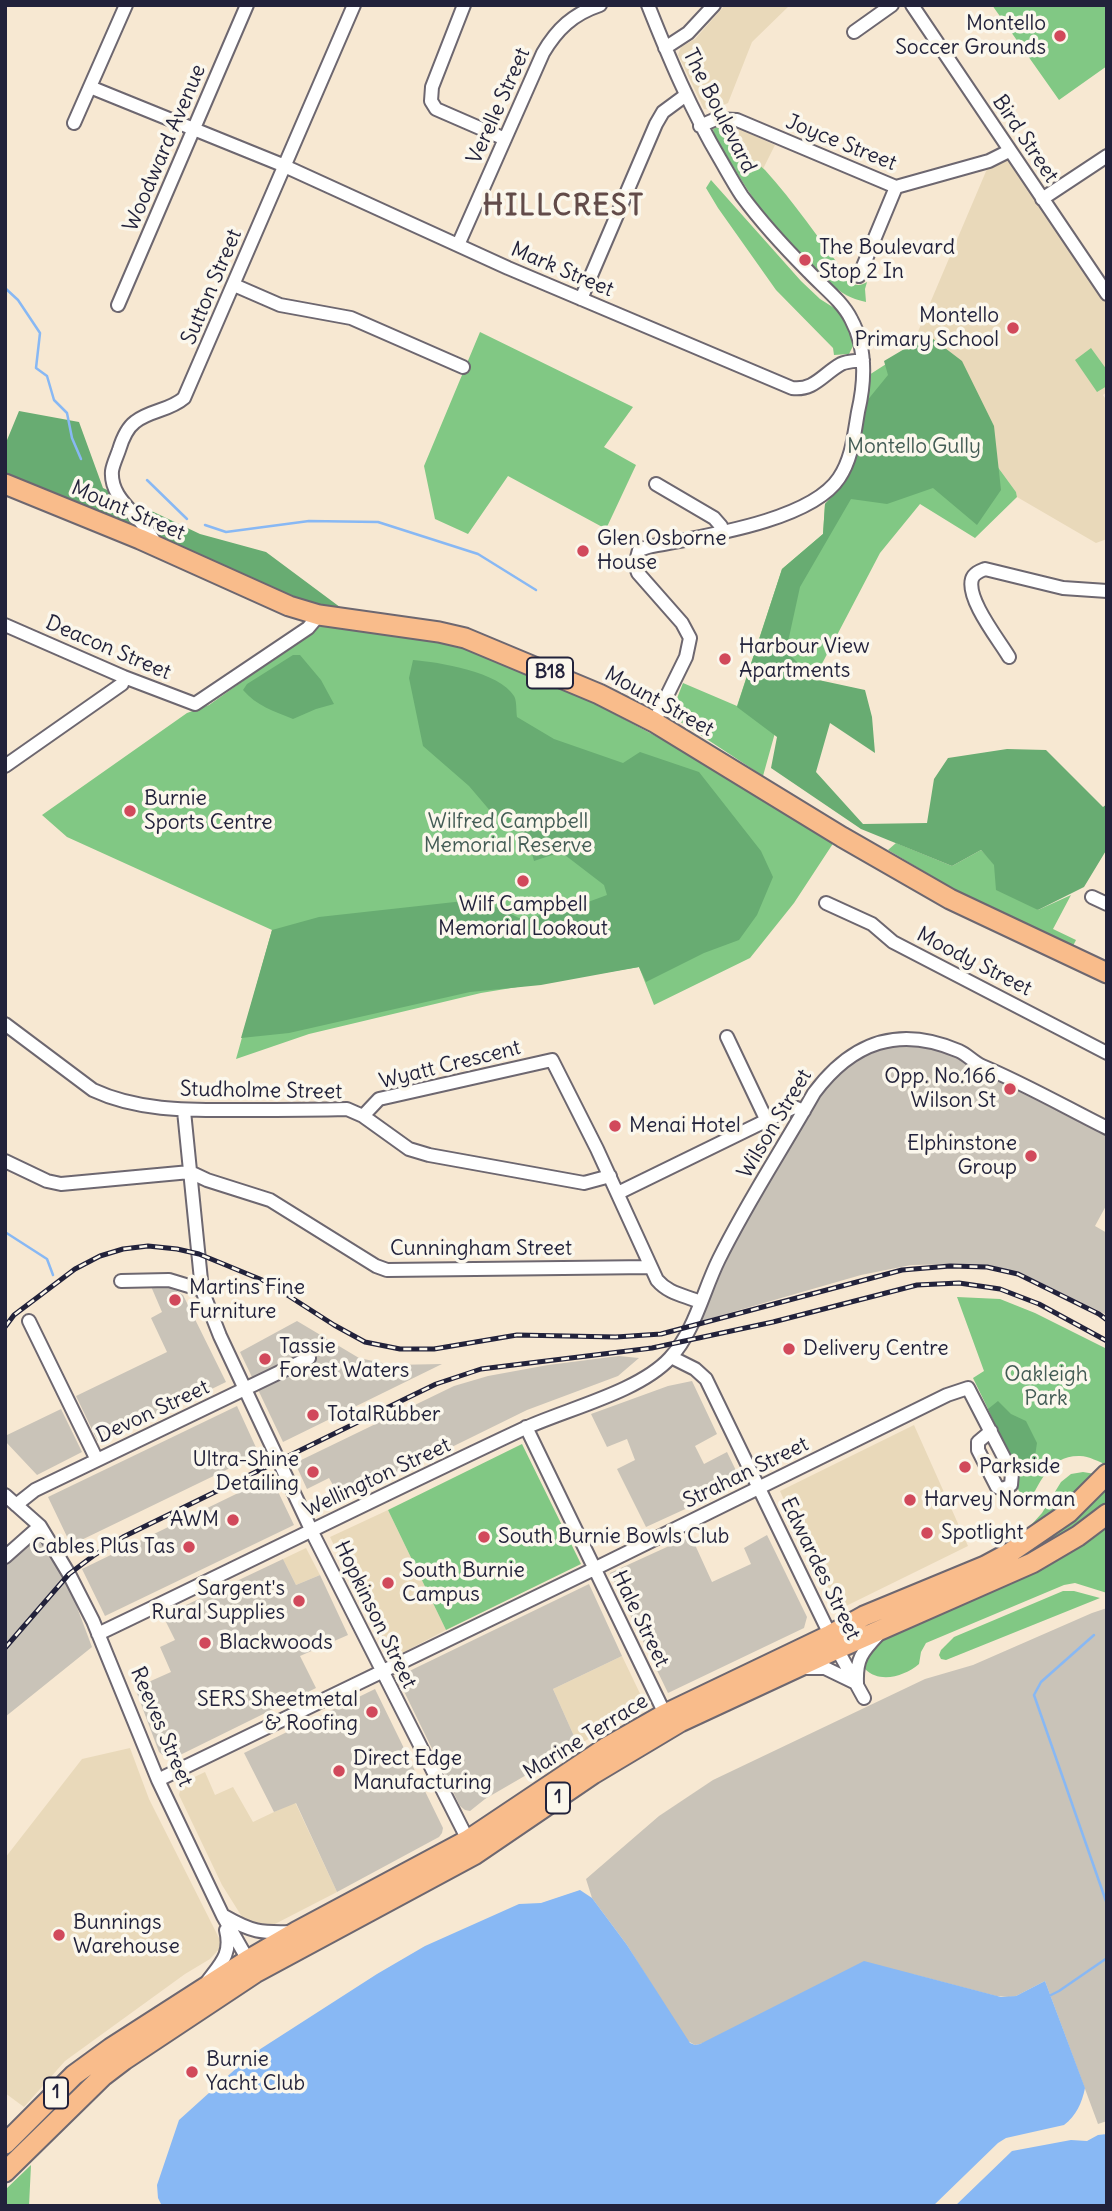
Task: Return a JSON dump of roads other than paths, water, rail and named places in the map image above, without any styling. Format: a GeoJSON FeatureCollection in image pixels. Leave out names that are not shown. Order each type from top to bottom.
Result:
{"type":"FeatureCollection","features":[{"type":"Feature","properties":{"kind":"highway","name":"Mount Street"},"geometry":{"type":"LineString","coordinates":[[5,484],[289,606],[319,615],[465,638],[599,694],[654,722],[842,837],[950,899],[1107,973]]}},
{"type":"Feature","properties":{"kind":"highway","name":"Marine Terrace"},"geometry":{"type":"LineString","coordinates":[[5,2144],[74,2075],[202,1989],[252,1967],[474,1855],[593,1774],[680,1722],[795,1668],[833,1642],[864,1616],[985,1566],[1011,1552],[1068,1513],[1103,1479]]}},
{"type":"Feature","properties":{"kind":"highway","name":"Marine Terrace"},"geometry":{"type":"LineString","coordinates":[[5,2172],[82,2095],[114,2068],[296,1932],[468,1840],[607,1747],[665,1713],[833,1642],[895,1623],[1032,1563],[1078,1536],[1107,1514]]}},
{"type":"Feature","properties":{"kind":"street"},"geometry":{"type":"LineString","coordinates":[[74,123],[126,5]]}},
{"type":"Feature","properties":{"kind":"street","name":"Woodward Avenue"},"geometry":{"type":"LineString","coordinates":[[118,305],[247,5]]}},
{"type":"Feature","properties":{"kind":"street","name":"Sutton Street"},"geometry":{"type":"LineString","coordinates":[[159,548],[145,526],[119,498],[114,486],[112,471],[123,438],[134,423],[143,417],[174,407],[184,398],[354,5]]}},
{"type":"Feature","properties":{"kind":"street"},"geometry":{"type":"LineString","coordinates":[[464,5],[432,88],[431,101],[436,109],[505,139]]}},
{"type":"Feature","properties":{"kind":"street","name":"Verelle Street"},"geometry":{"type":"LineString","coordinates":[[458,245],[543,53],[554,35],[569,20],[600,5]]}},
{"type":"Feature","properties":{"kind":"street","name":"The Boulevard"},"geometry":{"type":"LineString","coordinates":[[648,5],[664,48],[700,126],[741,194],[782,244],[843,306],[851,317],[860,340],[863,360],[860,403],[851,450],[838,481],[814,501],[792,511],[723,533],[639,550],[635,565],[638,573],[682,623],[690,638],[686,657],[654,722]]}},
{"type":"Feature","properties":{"kind":"street"},"geometry":{"type":"LineString","coordinates":[[664,48],[688,33],[714,5]]}},
{"type":"Feature","properties":{"kind":"street"},"geometry":{"type":"LineString","coordinates":[[853,32],[892,5]]}},
{"type":"Feature","properties":{"kind":"street","name":"Bird Street"},"geometry":{"type":"LineString","coordinates":[[912,5],[1107,294]]}},
{"type":"Feature","properties":{"kind":"street","name":"Mark Street"},"geometry":{"type":"LineString","coordinates":[[90,87],[285,167],[581,299],[792,388],[810,387],[843,363],[863,360]]}},
{"type":"Feature","properties":{"kind":"street"},"geometry":{"type":"LineString","coordinates":[[581,299],[656,124],[663,112],[686,95]]}},
{"type":"Feature","properties":{"kind":"street","name":"Joyce Street"},"geometry":{"type":"LineString","coordinates":[[700,126],[716,119],[737,120],[896,187],[989,161],[1009,151]]}},
{"type":"Feature","properties":{"kind":"street"},"geometry":{"type":"LineString","coordinates":[[1042,199],[1107,156]]}},
{"type":"Feature","properties":{"kind":"street"},"geometry":{"type":"LineString","coordinates":[[859,276],[896,187]]}},
{"type":"Feature","properties":{"kind":"street"},"geometry":{"type":"LineString","coordinates":[[233,285],[280,305],[351,318],[463,367]]}},
{"type":"Feature","properties":{"kind":"street"},"geometry":{"type":"LineString","coordinates":[[656,484],[715,518],[723,533]]}},
{"type":"Feature","properties":{"kind":"street"},"geometry":{"type":"LineString","coordinates":[[1009,657],[977,604],[972,591],[972,579],[976,573],[985,569],[1038,584],[1107,591]]}},
{"type":"Feature","properties":{"kind":"street","name":"Deacon Street"},"geometry":{"type":"LineString","coordinates":[[5,625],[124,677],[195,704],[308,628],[319,615]]}},
{"type":"Feature","properties":{"kind":"street"},"geometry":{"type":"LineString","coordinates":[[5,766],[121,684],[124,677]]}},
{"type":"Feature","properties":{"kind":"street"},"geometry":{"type":"LineString","coordinates":[[1092,897],[1107,904]]}},
{"type":"Feature","properties":{"kind":"street","name":"Moody Street"},"geometry":{"type":"LineString","coordinates":[[825,903],[872,924],[893,942],[1107,1053]]}},
{"type":"Feature","properties":{"kind":"street","name":"Studholme Street"},"geometry":{"type":"LineString","coordinates":[[5,1024],[93,1090],[110,1098],[184,1111],[346,1109],[363,1116],[410,1149],[429,1155],[584,1183],[610,1176]]}},
{"type":"Feature","properties":{"kind":"street"},"geometry":{"type":"LineString","coordinates":[[727,1037],[766,1119]]}},
{"type":"Feature","properties":{"kind":"street","name":"Wilson Street"},"geometry":{"type":"LineString","coordinates":[[671,1357],[686,1335],[732,1234],[804,1111],[828,1074],[858,1050],[895,1040],[919,1040],[961,1052],[976,1063],[1107,1128]]}},
{"type":"Feature","properties":{"kind":"street","name":"Wyatt Crescent"},"geometry":{"type":"LineString","coordinates":[[363,1116],[379,1099],[552,1060],[610,1176]]}},
{"type":"Feature","properties":{"kind":"street"},"geometry":{"type":"LineString","coordinates":[[618,1193],[766,1119],[794,1107],[804,1111]]}},
{"type":"Feature","properties":{"kind":"street","name":"Hopkinson Street"},"geometry":{"type":"LineString","coordinates":[[184,1111],[202,1290],[220,1336],[311,1530],[468,1840]]}},
{"type":"Feature","properties":{"kind":"street","name":"Cunningham Street"},"geometry":{"type":"LineString","coordinates":[[5,1161],[47,1181],[61,1184],[190,1172],[270,1200],[376,1266],[387,1270],[651,1267]]}},
{"type":"Feature","properties":{"kind":"street"},"geometry":{"type":"LineString","coordinates":[[610,1176],[651,1267],[664,1289],[700,1302]]}},
{"type":"Feature","properties":{"kind":"street"},"geometry":{"type":"LineString","coordinates":[[121,1281],[169,1280],[202,1290]]}},
{"type":"Feature","properties":{"kind":"street"},"geometry":{"type":"LineString","coordinates":[[29,1321],[97,1460]]}},
{"type":"Feature","properties":{"kind":"street","name":"Wellington Street"},"geometry":{"type":"LineString","coordinates":[[98,1634],[526,1427],[644,1380],[671,1357]]}},
{"type":"Feature","properties":{"kind":"street","name":"Edwardes Street"},"geometry":{"type":"LineString","coordinates":[[671,1357],[695,1369],[706,1379],[833,1642],[864,1698]]}},
{"type":"Feature","properties":{"kind":"street","name":"Devon Street"},"geometry":{"type":"LineString","coordinates":[[16,1505],[35,1490],[309,1358]]}},
{"type":"Feature","properties":{"kind":"street","name":"Strahan Street"},"geometry":{"type":"LineString","coordinates":[[158,1780],[947,1395],[968,1388],[991,1430],[1012,1473],[1011,1485],[1003,1489],[998,1487],[978,1450],[978,1441],[991,1430]]}},
{"type":"Feature","properties":{"kind":"street","name":"Hale Street"},"geometry":{"type":"LineString","coordinates":[[526,1427],[665,1713]]}},
{"type":"Feature","properties":{"kind":"street","name":"Reeves Street"},"geometry":{"type":"LineString","coordinates":[[5,1495],[40,1527],[69,1574],[98,1634],[158,1780],[223,1916],[252,1967]]}},
{"type":"Feature","properties":{"kind":"street"},"geometry":{"type":"LineString","coordinates":[[5,1557],[40,1527]]}},
{"type":"Feature","properties":{"kind":"street"},"geometry":{"type":"LineString","coordinates":[[795,1668],[825,1668],[857,1683],[856,1667],[860,1655],[877,1636],[895,1623]]}},
{"type":"Feature","properties":{"kind":"street"},"geometry":{"type":"LineString","coordinates":[[223,1916],[247,1929],[263,1933],[296,1932]]}},
{"type":"Feature","properties":{"kind":"street"},"geometry":{"type":"LineString","coordinates":[[202,1989],[227,1953],[229,1943],[223,1916]]}},
{"type":"Feature","properties":{"kind":"water"},"geometry":{"type":"Polygon","coordinates":[[[580,1890],[592,1898],[627,1945],[690,2043],[695,2045],[864,1961],[1001,1997],[1016,1996],[1045,1981],[1085,2088],[1080,2104],[1072,2118],[1064,2125],[1006,2138],[998,2143],[933,2206],[162,2206],[157,2185],[179,2120],[251,2055],[425,1946],[519,1904],[541,1903],[580,1890]]]}},
{"type":"Feature","properties":{"kind":"water"},"geometry":{"type":"Polygon","coordinates":[[[1107,2134],[1107,2206],[955,2206],[1012,2151],[1071,2140],[1087,2141],[1107,2134]]]}},
{"type":"Feature","properties":{"kind":"waterway"},"geometry":{"type":"LineString","coordinates":[[5,288],[18,300],[40,333],[36,368],[47,376],[54,400],[67,413],[72,438],[81,459]]}},
{"type":"Feature","properties":{"kind":"waterway"},"geometry":{"type":"LineString","coordinates":[[147,480],[187,519]]}},
{"type":"Feature","properties":{"kind":"waterway"},"geometry":{"type":"LineString","coordinates":[[205,525],[226,532],[309,521],[378,522],[478,554],[536,590]]}},
{"type":"Feature","properties":{"kind":"waterway"},"geometry":{"type":"LineString","coordinates":[[5,1232],[47,1259],[53,1275]]}},
{"type":"Feature","properties":{"kind":"waterway"},"geometry":{"type":"LineString","coordinates":[[1094,1635],[1041,1682],[1034,1695],[1107,1904]]}},
{"type":"Feature","properties":{"kind":"waterway"},"geometry":{"type":"LineString","coordinates":[[1051,1995],[1107,1958]]}},
{"type":"Feature","properties":{"kind":"railway"},"geometry":{"type":"LineString","coordinates":[[5,1327],[14,1315],[75,1269],[100,1256],[123,1249],[148,1246],[199,1254],[267,1282],[365,1342],[400,1349],[434,1349],[517,1335],[616,1337],[661,1334],[902,1270],[950,1266],[987,1267],[1018,1274],[1107,1320]]}},
{"type":"Feature","properties":{"kind":"railway"},"geometry":{"type":"LineString","coordinates":[[5,1648],[69,1574],[123,1537],[436,1384],[481,1369],[652,1348],[773,1322],[917,1285],[959,1283],[1000,1289],[1039,1304],[1107,1341]]}},
{"type":"Feature","properties":{"kind":"place","name":"Montello Soccer Grounds"},"geometry":{"type":"Point","coordinates":[1060,36]}},
{"type":"Feature","properties":{"kind":"place","name":"The Boulevard Stop 2 In"},"geometry":{"type":"Point","coordinates":[805,260]}},
{"type":"Feature","properties":{"kind":"place","name":"Montello Primary School"},"geometry":{"type":"Point","coordinates":[1013,328]}},
{"type":"Feature","properties":{"kind":"place","name":"Glen Osborne House"},"geometry":{"type":"Point","coordinates":[583,551]}},
{"type":"Feature","properties":{"kind":"place","name":"Harbour View Apartments"},"geometry":{"type":"Point","coordinates":[725,659]}},
{"type":"Feature","properties":{"kind":"place","name":"Burnie Sports Centre"},"geometry":{"type":"Point","coordinates":[130,811]}},
{"type":"Feature","properties":{"kind":"place","name":"Wilf Campbell Memorial Lookout"},"geometry":{"type":"Point","coordinates":[523,881]}},
{"type":"Feature","properties":{"kind":"place","name":"Opp. No.166 Wilson St"},"geometry":{"type":"Point","coordinates":[1010,1089]}},
{"type":"Feature","properties":{"kind":"place","name":"Menai Hotel"},"geometry":{"type":"Point","coordinates":[615,1126]}},
{"type":"Feature","properties":{"kind":"place","name":"Elphinstone Group"},"geometry":{"type":"Point","coordinates":[1031,1156]}},
{"type":"Feature","properties":{"kind":"place","name":"Martins Fine Furniture"},"geometry":{"type":"Point","coordinates":[175,1300]}},
{"type":"Feature","properties":{"kind":"place","name":"Delivery Centre"},"geometry":{"type":"Point","coordinates":[789,1349]}},
{"type":"Feature","properties":{"kind":"place","name":"Tassie Forest Waters"},"geometry":{"type":"Point","coordinates":[265,1359]}},
{"type":"Feature","properties":{"kind":"place","name":"TotalRubber"},"geometry":{"type":"Point","coordinates":[313,1415]}},
{"type":"Feature","properties":{"kind":"place","name":"Parkside"},"geometry":{"type":"Point","coordinates":[965,1467]}},
{"type":"Feature","properties":{"kind":"place","name":"Ultra-Shine Detailing"},"geometry":{"type":"Point","coordinates":[313,1472]}},
{"type":"Feature","properties":{"kind":"place","name":"Harvey Norman"},"geometry":{"type":"Point","coordinates":[910,1500]}},
{"type":"Feature","properties":{"kind":"place","name":"AWM"},"geometry":{"type":"Point","coordinates":[233,1520]}},
{"type":"Feature","properties":{"kind":"place","name":"Spotlight"},"geometry":{"type":"Point","coordinates":[927,1533]}},
{"type":"Feature","properties":{"kind":"place","name":"South Burnie Bowls Club"},"geometry":{"type":"Point","coordinates":[484,1537]}},
{"type":"Feature","properties":{"kind":"place","name":"Cables Plus Tas"},"geometry":{"type":"Point","coordinates":[189,1547]}},
{"type":"Feature","properties":{"kind":"place","name":"South Burnie Campus"},"geometry":{"type":"Point","coordinates":[388,1583]}},
{"type":"Feature","properties":{"kind":"place","name":"Sargent's Rural Supplies"},"geometry":{"type":"Point","coordinates":[299,1601]}},
{"type":"Feature","properties":{"kind":"place","name":"Blackwoods"},"geometry":{"type":"Point","coordinates":[205,1643]}},
{"type":"Feature","properties":{"kind":"place","name":"SERS Sheetmetal & Roofing"},"geometry":{"type":"Point","coordinates":[372,1712]}},
{"type":"Feature","properties":{"kind":"place","name":"Direct Edge Manufacturing"},"geometry":{"type":"Point","coordinates":[339,1771]}},
{"type":"Feature","properties":{"kind":"place","name":"Bunnings Warehouse"},"geometry":{"type":"Point","coordinates":[59,1935]}},
{"type":"Feature","properties":{"kind":"place","name":"Burnie Yacht Club"},"geometry":{"type":"Point","coordinates":[192,2072]}},
{"type":"Feature","properties":{"kind":"district","name":"HILLCREST"},"geometry":{"type":"Point","coordinates":[564,207]}},
{"type":"Feature","properties":{"kind":"park label","name":"Montello Gully"},"geometry":{"type":"Point","coordinates":[914,447]}},
{"type":"Feature","properties":{"kind":"park label","name":"Wilfred Campbell Memorial Reserve"},"geometry":{"type":"Point","coordinates":[508,834]}},
{"type":"Feature","properties":{"kind":"park label","name":"Oakleigh Park"},"geometry":{"type":"Point","coordinates":[1046,1387]}}]}
